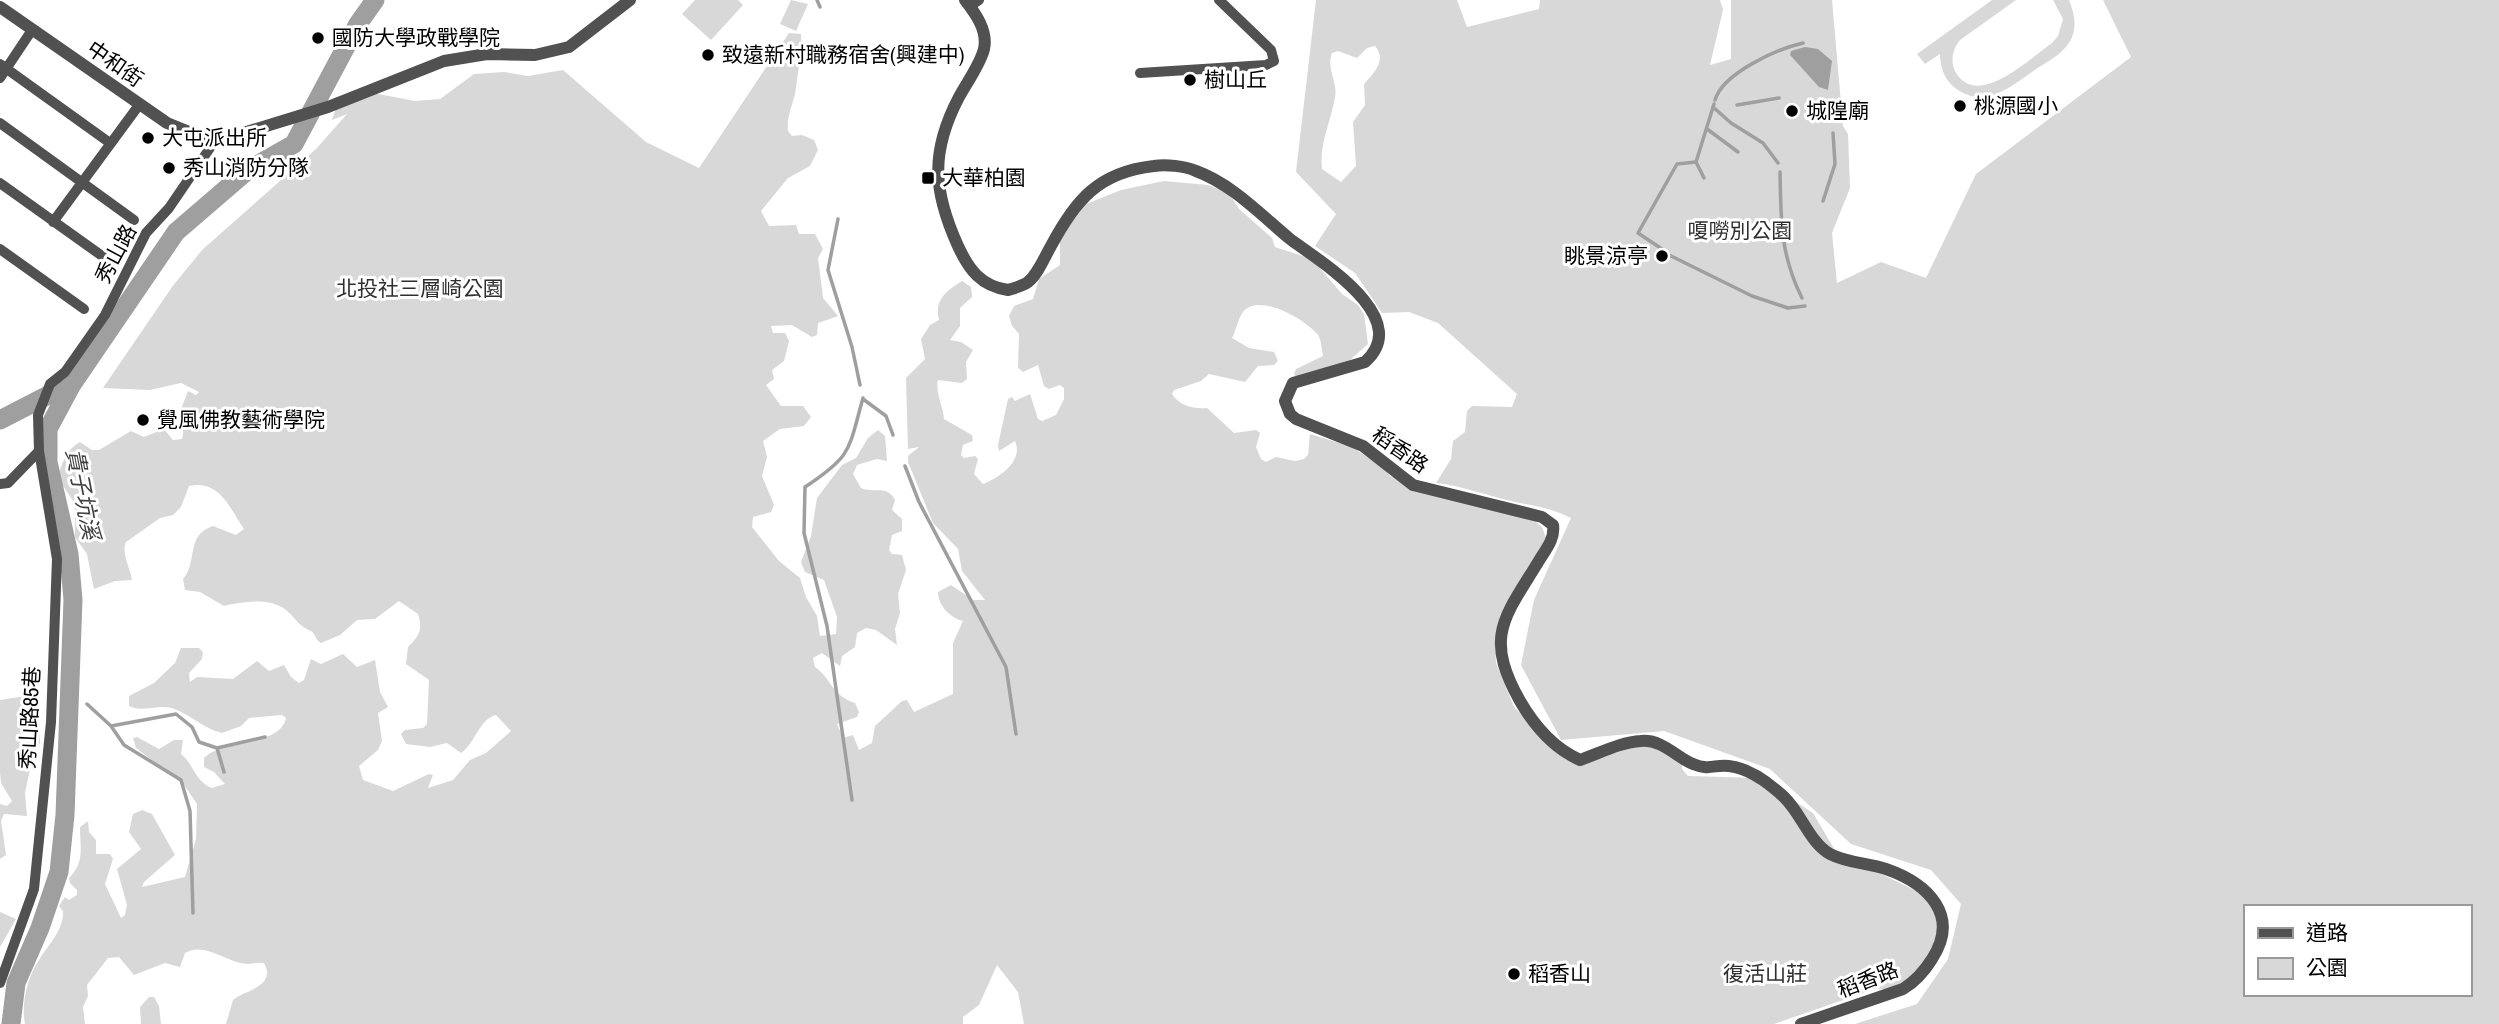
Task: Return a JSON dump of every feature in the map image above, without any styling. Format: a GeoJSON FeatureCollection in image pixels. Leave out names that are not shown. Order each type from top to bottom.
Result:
{"type":"FeatureCollection","features":[{"type":"Feature","properties":{"kind":"street"},"geometry":{"type":"LineString","coordinates":[[214,142],[328,107],[455,58],[487,54],[535,55],[569,47],[630,0]]}},
{"type":"Feature","properties":{"kind":"street"},"geometry":{"type":"LineString","coordinates":[[1140,73],[1266,65],[1274,61],[1271,50],[1219,0]]}},
{"type":"Feature","properties":{"kind":"street","name":"稻香路"},"geometry":{"type":"LineString","coordinates":[[972,2],[983,29],[984,50],[950,116],[941,144],[938,178],[943,212],[964,258],[979,279],[1008,290],[1027,283],[1080,198],[1115,174],[1155,165],[1173,167],[1195,170],[1228,187],[1351,283],[1374,319],[1377,337],[1369,359],[1357,367],[1307,376],[1293,383],[1286,395],[1290,414],[1305,424],[1363,446],[1413,485],[1542,517],[1553,525],[1550,541],[1511,607],[1499,641],[1512,686],[1530,718],[1552,743],[1580,760],[1643,740],[1661,745],[1691,763],[1708,769],[1728,765],[1745,770],[1787,800],[1820,846],[1831,855],[1888,870],[1919,888],[1939,907],[1944,919],[1943,943],[1914,983],[1801,1024]]}},
{"type":"Feature","properties":{"kind":"street","name":"中和街"},"geometry":{"type":"LineString","coordinates":[[0,6],[139,105],[184,132],[214,142]]}},
{"type":"Feature","properties":{"kind":"street"},"geometry":{"type":"LineString","coordinates":[[32,30],[2,70],[110,143]]}},
{"type":"Feature","properties":{"kind":"street"},"geometry":{"type":"LineString","coordinates":[[53,222],[139,105]]}},
{"type":"Feature","properties":{"kind":"street"},"geometry":{"type":"LineString","coordinates":[[0,124],[134,220]]}},
{"type":"Feature","properties":{"kind":"street","name":"秀山路"},"geometry":{"type":"LineString","coordinates":[[39,450],[38,415],[47,389],[65,372],[105,315],[146,233],[180,192],[214,142]]}},
{"type":"Feature","properties":{"kind":"street"},"geometry":{"type":"LineString","coordinates":[[0,183],[112,263]]}},
{"type":"Feature","properties":{"kind":"street"},"geometry":{"type":"LineString","coordinates":[[0,248],[84,309]]}},
{"type":"Feature","properties":{"kind":"street"},"geometry":{"type":"LineString","coordinates":[[0,484],[8,483],[39,450]]}},
{"type":"Feature","properties":{"kind":"street","name":"秀山路85巷"},"geometry":{"type":"LineString","coordinates":[[0,983],[34,889],[51,722],[57,559],[39,450]]}},
{"type":"Feature","properties":{"kind":"green space"},"geometry":{"type":"Polygon","coordinates":[[[695,0],[738,0],[743,5],[711,40],[682,14],[695,0]]]}},
{"type":"Feature","properties":{"kind":"green space"},"geometry":{"type":"Polygon","coordinates":[[[791,0],[808,4],[796,31],[780,24],[791,0]]]}},
{"type":"Feature","properties":{"kind":"green space","name":"嗄嘮別公園"},"geometry":{"type":"Polygon","coordinates":[[[1316,0],[1457,0],[1467,27],[1539,9],[1540,0],[1720,0],[1723,10],[1710,65],[1731,59],[1731,0],[1832,0],[1843,126],[1848,134],[1850,188],[1832,233],[1837,283],[1881,262],[1926,278],[1976,174],[2131,57],[2103,0],[2499,0],[2499,1024],[1855,1024],[1917,1004],[1948,959],[1961,904],[1931,870],[1851,844],[1770,769],[1664,731],[1561,740],[1521,665],[1534,600],[1571,518],[1546,508],[1436,483],[1451,459],[1453,441],[1465,432],[1467,411],[1472,406],[1512,407],[1517,394],[1438,323],[1409,312],[1382,313],[1355,273],[1315,246],[1336,214],[1296,172],[1316,0]],[[1375,46],[1367,48],[1357,58],[1338,51],[1332,53],[1331,70],[1335,91],[1324,141],[1322,169],[1341,182],[1356,166],[1353,122],[1365,105],[1364,84],[1375,71],[1380,56],[1375,46]]]}},
{"type":"Feature","properties":{"kind":"green space"},"geometry":{"type":"Polygon","coordinates":[[[1992,0],[2016,0],[1958,43],[1953,63],[1955,71],[1964,82],[1976,86],[2003,78],[2052,43],[2058,36],[2063,19],[2053,0],[2069,0],[2074,28],[2069,42],[2052,59],[1997,93],[1976,97],[1965,94],[1951,84],[1943,72],[1940,54],[1925,64],[1917,54],[1992,0]]]}},
{"type":"Feature","properties":{"kind":"green space"},"geometry":{"type":"Polygon","coordinates":[[[789,33],[801,34],[801,41],[788,131],[792,136],[802,135],[814,140],[818,150],[810,166],[788,178],[761,211],[769,226],[796,225],[799,234],[815,234],[823,249],[818,258],[823,298],[838,316],[818,323],[817,335],[812,337],[792,325],[771,326],[773,333],[785,333],[789,341],[784,361],[772,370],[774,379],[766,385],[781,406],[803,406],[811,417],[804,426],[780,429],[763,441],[767,457],[762,476],[774,505],[771,512],[753,517],[752,527],[779,561],[800,578],[806,597],[817,616],[820,636],[836,634],[837,617],[824,580],[805,572],[801,562],[811,536],[817,498],[842,465],[856,458],[868,438],[878,430],[885,436],[887,461],[877,459],[857,465],[853,474],[861,488],[888,492],[895,500],[892,510],[902,519],[902,531],[892,535],[889,550],[892,554],[902,555],[906,570],[898,594],[900,613],[895,629],[897,645],[876,630],[866,628],[857,633],[855,647],[842,656],[840,666],[822,653],[813,658],[815,667],[841,696],[855,703],[859,712],[857,717],[837,724],[843,738],[853,735],[859,750],[872,743],[875,726],[902,701],[907,700],[914,712],[953,694],[953,643],[963,621],[946,610],[940,602],[938,592],[951,585],[973,600],[985,600],[962,571],[958,549],[933,523],[908,462],[908,456],[919,447],[908,449],[906,378],[925,359],[921,339],[930,325],[939,320],[938,307],[943,297],[962,281],[971,287],[972,297],[960,308],[960,326],[950,340],[961,342],[973,350],[966,362],[967,379],[962,383],[938,380],[938,389],[944,419],[972,435],[973,441],[963,445],[961,455],[964,458],[975,456],[978,459],[974,474],[983,484],[1003,473],[1016,455],[1015,441],[999,451],[998,445],[1008,399],[1012,397],[1015,401],[1030,394],[1038,419],[1042,421],[1056,415],[1064,399],[1064,388],[1060,385],[1049,389],[1044,386],[1038,365],[1023,372],[1018,368],[1019,334],[1012,326],[1009,316],[1014,306],[1033,299],[1039,279],[1060,265],[1060,238],[1086,204],[1121,190],[1164,181],[1208,185],[1229,193],[1239,209],[1272,238],[1275,247],[1312,259],[1342,294],[1358,305],[1364,314],[1368,344],[1350,360],[1297,378],[1294,374],[1296,369],[1323,356],[1318,335],[1284,311],[1253,305],[1241,315],[1232,338],[1249,348],[1274,352],[1278,361],[1274,365],[1258,366],[1245,382],[1209,374],[1201,381],[1174,390],[1172,394],[1175,398],[1187,406],[1207,408],[1234,433],[1256,430],[1260,433],[1256,447],[1261,459],[1266,462],[1276,457],[1295,461],[1304,459],[1308,455],[1310,434],[1352,447],[1385,469],[1390,476],[1535,521],[1542,527],[1546,538],[1495,648],[1496,663],[1514,707],[1566,760],[1653,735],[1681,753],[1682,769],[1688,776],[1759,778],[1813,813],[1836,852],[1933,899],[1938,937],[1912,980],[1901,990],[1875,989],[1774,1024],[1024,1024],[1018,992],[997,965],[979,1005],[963,1017],[963,1024],[226,1024],[233,1000],[263,983],[267,971],[264,963],[239,963],[208,951],[193,950],[185,953],[180,967],[165,963],[134,975],[119,957],[108,958],[87,985],[88,996],[83,1007],[85,1024],[25,1024],[26,991],[31,975],[61,925],[63,911],[59,906],[65,897],[69,900],[77,895],[77,890],[69,878],[80,860],[80,827],[88,821],[89,832],[96,840],[96,854],[110,854],[113,859],[105,884],[121,918],[125,915],[127,905],[117,869],[141,849],[129,832],[133,814],[142,810],[152,814],[175,855],[144,882],[142,887],[185,877],[196,839],[197,804],[184,785],[136,748],[133,738],[137,737],[159,749],[174,740],[183,740],[181,754],[202,782],[212,788],[225,784],[214,772],[204,767],[204,758],[224,747],[273,734],[282,727],[286,718],[282,715],[249,718],[241,726],[222,733],[172,708],[140,709],[129,706],[129,696],[154,683],[175,663],[181,648],[199,648],[203,652],[202,659],[189,673],[190,682],[197,677],[233,679],[257,661],[269,671],[284,665],[291,677],[299,683],[304,680],[311,659],[321,664],[343,654],[357,667],[375,660],[380,692],[388,707],[378,713],[382,741],[378,750],[359,766],[363,780],[393,791],[429,774],[433,775],[428,788],[453,780],[470,760],[486,753],[511,731],[496,715],[485,721],[461,753],[447,743],[430,747],[406,744],[401,734],[405,730],[423,728],[427,724],[429,680],[406,664],[408,647],[417,636],[420,624],[418,614],[399,601],[375,619],[357,620],[340,635],[321,643],[313,632],[302,626],[286,610],[272,603],[224,606],[200,592],[185,590],[183,579],[190,565],[195,543],[204,530],[213,526],[236,535],[244,529],[223,497],[209,487],[189,486],[181,507],[173,515],[160,518],[126,542],[125,555],[132,580],[115,581],[94,589],[87,554],[75,537],[75,504],[58,478],[59,473],[68,453],[80,442],[92,450],[99,450],[131,431],[144,437],[164,429],[173,440],[182,439],[182,406],[188,391],[196,395],[199,392],[181,383],[150,390],[103,388],[172,287],[202,250],[316,149],[347,114],[332,120],[336,108],[373,93],[415,101],[440,99],[474,74],[504,72],[528,76],[563,70],[646,142],[699,168],[789,33]]]}},
{"type":"Feature","properties":{"kind":"green space"},"geometry":{"type":"Polygon","coordinates":[[[25,696],[38,701],[40,743],[33,755],[25,793],[27,816],[4,814],[1,821],[6,855],[0,859],[0,804],[7,806],[12,801],[1,783],[0,700],[25,696]]]}},
{"type":"Feature","properties":{"kind":"green space"},"geometry":{"type":"Polygon","coordinates":[[[0,912],[16,919],[0,947],[0,912]]]}},
{"type":"Feature","properties":{"kind":"green space"},"geometry":{"type":"Polygon","coordinates":[[[149,997],[154,997],[159,1006],[161,1024],[141,1024],[140,1007],[149,997]]]}},
{"type":"Feature","properties":{"kind":"shaded area"},"geometry":{"type":"Polygon","coordinates":[[[1805,47],[1818,49],[1832,61],[1828,90],[1819,87],[1790,55],[1791,51],[1805,47]]]}},
{"type":"Feature","properties":{"kind":"waterway","name":"貴子坑溪"},"geometry":{"type":"LineString","coordinates":[[11,1024],[16,983],[40,928],[59,872],[65,815],[73,600],[69,554],[48,462],[48,429],[71,386],[176,232],[248,170],[294,144],[358,24],[375,0]]}},
{"type":"Feature","properties":{"kind":"waterway"},"geometry":{"type":"LineString","coordinates":[[817,0],[820,7]]}},
{"type":"Feature","properties":{"kind":"waterway"},"geometry":{"type":"LineString","coordinates":[[1715,100],[1728,81],[1752,64],[1803,43]]}},
{"type":"Feature","properties":{"kind":"waterway"},"geometry":{"type":"LineString","coordinates":[[1737,105],[1779,98]]}},
{"type":"Feature","properties":{"kind":"waterway"},"geometry":{"type":"LineString","coordinates":[[1662,249],[1638,233],[1677,164],[1696,162],[1714,104]]}},
{"type":"Feature","properties":{"kind":"waterway"},"geometry":{"type":"LineString","coordinates":[[1713,107],[1731,123],[1763,143],[1778,163]]}},
{"type":"Feature","properties":{"kind":"waterway"},"geometry":{"type":"LineString","coordinates":[[1707,129],[1738,152]]}},
{"type":"Feature","properties":{"kind":"waterway"},"geometry":{"type":"LineString","coordinates":[[1823,201],[1835,164],[1833,133]]}},
{"type":"Feature","properties":{"kind":"waterway"},"geometry":{"type":"LineString","coordinates":[[1696,162],[1704,178]]}},
{"type":"Feature","properties":{"kind":"waterway"},"geometry":{"type":"LineString","coordinates":[[1780,172],[1786,251],[1802,298]]}},
{"type":"Feature","properties":{"kind":"waterway"},"geometry":{"type":"LineString","coordinates":[[838,219],[828,270],[852,347],[860,385]]}},
{"type":"Feature","properties":{"kind":"waterway"},"geometry":{"type":"LineString","coordinates":[[1667,254],[1752,296],[1788,308],[1805,306]]}},
{"type":"Feature","properties":{"kind":"waterway"},"geometry":{"type":"LineString","coordinates":[[0,420],[60,389]]}},
{"type":"Feature","properties":{"kind":"waterway"},"geometry":{"type":"LineString","coordinates":[[852,800],[827,626],[804,533],[805,487],[832,467],[846,450],[863,398]]}},
{"type":"Feature","properties":{"kind":"waterway"},"geometry":{"type":"LineString","coordinates":[[863,399],[886,416],[893,435]]}},
{"type":"Feature","properties":{"kind":"waterway"},"geometry":{"type":"LineString","coordinates":[[905,466],[919,502],[1006,667],[1016,734]]}},
{"type":"Feature","properties":{"kind":"waterway","name":"貴子坑溪"},"geometry":{"type":"LineString","coordinates":[[70,688],[74,692]]}},
{"type":"Feature","properties":{"kind":"waterway"},"geometry":{"type":"LineString","coordinates":[[87,704],[111,726],[124,745],[181,780],[190,811],[193,913]]}},
{"type":"Feature","properties":{"kind":"waterway"},"geometry":{"type":"LineString","coordinates":[[111,726],[176,714],[192,727],[199,742],[217,748],[265,737]]}},
{"type":"Feature","properties":{"kind":"waterway"},"geometry":{"type":"LineString","coordinates":[[217,748],[224,772]]}},
{"type":"Feature","properties":{"kind":"place","name":"國防大學政戰學院"},"geometry":{"type":"Point","coordinates":[318,38]}},
{"type":"Feature","properties":{"kind":"place","name":"致遠新村職務宿舍(興建中)"},"geometry":{"type":"Point","coordinates":[708,55]}},
{"type":"Feature","properties":{"kind":"place","name":"樹山丘"},"geometry":{"type":"Point","coordinates":[1190,80]}},
{"type":"Feature","properties":{"kind":"place","name":"桃源國小"},"geometry":{"type":"Point","coordinates":[1960,106]}},
{"type":"Feature","properties":{"kind":"place","name":"城隍廟"},"geometry":{"type":"Point","coordinates":[1792,111]}},
{"type":"Feature","properties":{"kind":"place","name":"大屯派出所"},"geometry":{"type":"Point","coordinates":[148,138]}},
{"type":"Feature","properties":{"kind":"place","name":"秀山消防分隊"},"geometry":{"type":"Point","coordinates":[169,168]}},
{"type":"Feature","properties":{"kind":"place","name":"大華柏園"},"geometry":{"type":"Point","coordinates":[928,178]}},
{"type":"Feature","properties":{"kind":"place","name":"眺景涼亭"},"geometry":{"type":"Point","coordinates":[1662,256]}},
{"type":"Feature","properties":{"kind":"place","name":"覺風佛教藝術學院"},"geometry":{"type":"Point","coordinates":[143,420]}},
{"type":"Feature","properties":{"kind":"place","name":"稻香山"},"geometry":{"type":"Point","coordinates":[1514,974]}},
{"type":"Feature","properties":{"kind":"park label","name":"北投社三層崎公園"},"geometry":{"type":"Point","coordinates":[420,289]}},
{"type":"Feature","properties":{"kind":"park label","name":"復活山莊"},"geometry":{"type":"Point","coordinates":[1765,974]}}]}
